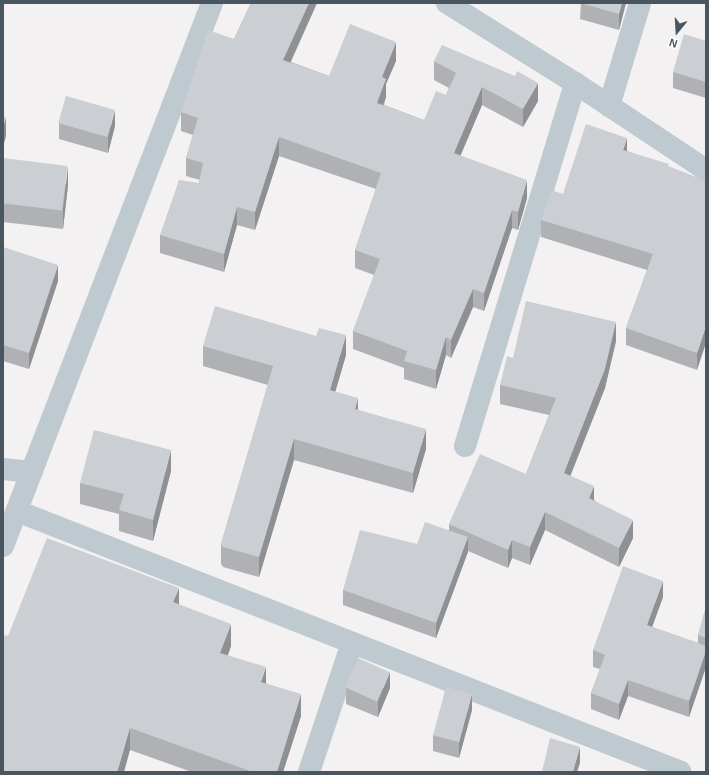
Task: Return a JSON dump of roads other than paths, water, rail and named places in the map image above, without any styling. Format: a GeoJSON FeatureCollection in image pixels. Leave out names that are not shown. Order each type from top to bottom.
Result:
{"type":"FeatureCollection","features":[{"type":"Feature","properties":{"kind":"street"},"geometry":{"type":"LineString","coordinates":[[3,546],[212,3]]}},
{"type":"Feature","properties":{"kind":"street"},"geometry":{"type":"LineString","coordinates":[[447,3],[575,83],[706,170]]}},
{"type":"Feature","properties":{"kind":"street"},"geometry":{"type":"LineString","coordinates":[[609,106],[640,3]]}},
{"type":"Feature","properties":{"kind":"street"},"geometry":{"type":"LineString","coordinates":[[465,446],[575,83]]}},
{"type":"Feature","properties":{"kind":"street"},"geometry":{"type":"LineString","coordinates":[[3,469],[32,472]]}},
{"type":"Feature","properties":{"kind":"street"},"geometry":{"type":"LineString","coordinates":[[17,512],[681,772]]}},
{"type":"Feature","properties":{"kind":"street"},"geometry":{"type":"LineString","coordinates":[[309,772],[352,643]]}}]}
